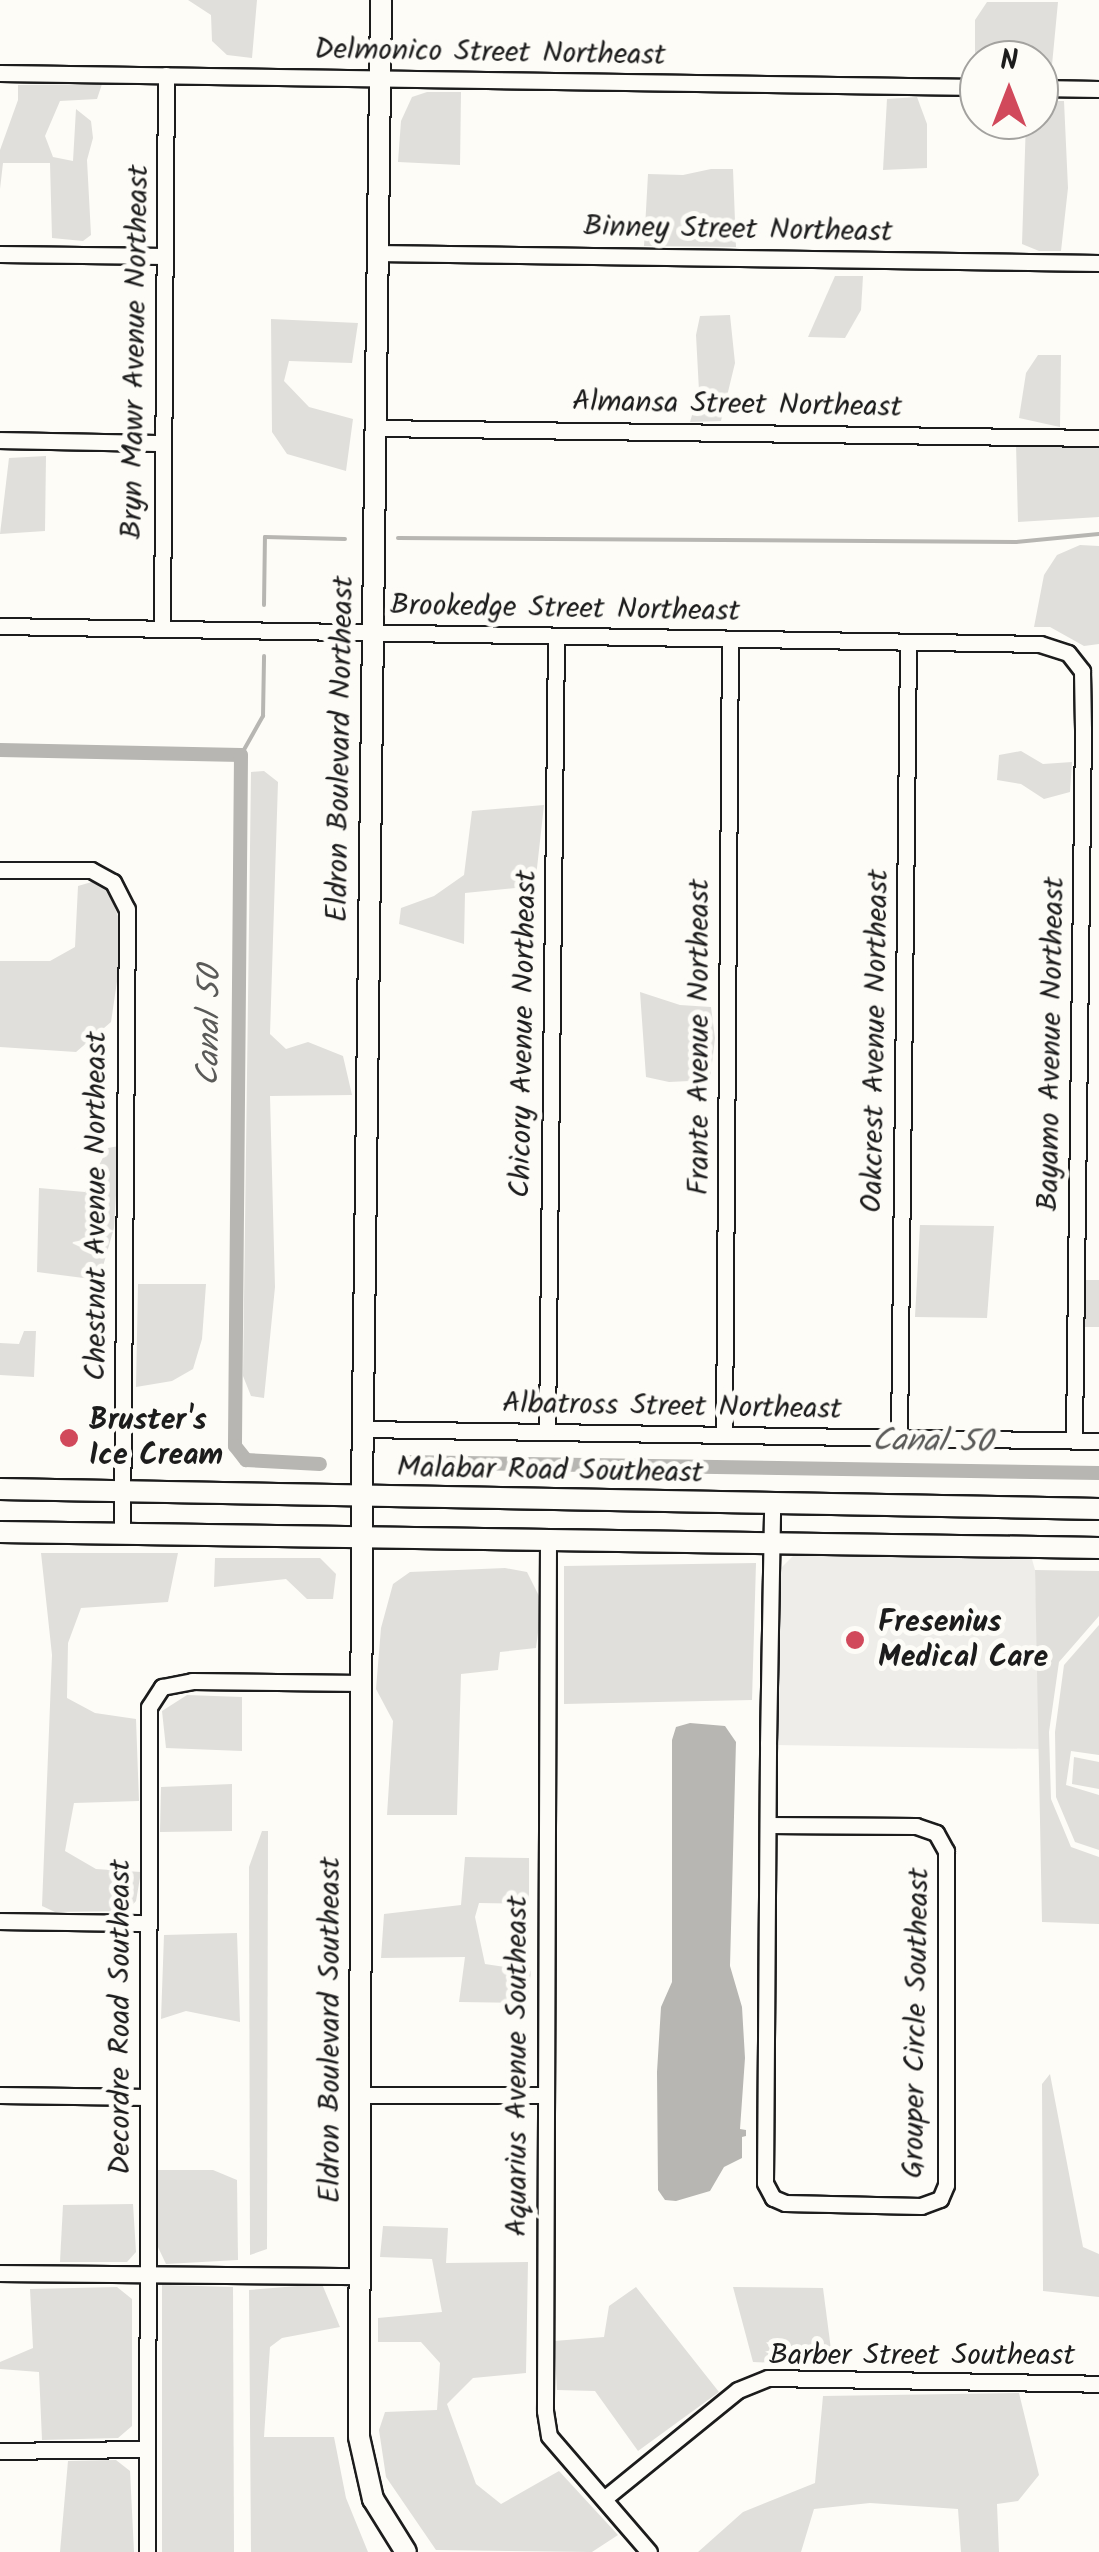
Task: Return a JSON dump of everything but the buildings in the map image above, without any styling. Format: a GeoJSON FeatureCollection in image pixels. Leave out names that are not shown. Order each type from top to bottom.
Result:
{"type":"FeatureCollection","features":[{"type":"Feature","properties":{"kind":"street","name":"Eldron Boulevard Northeast"},"geometry":{"type":"LineString","coordinates":[[362,1498],[380,0]]}},
{"type":"Feature","properties":{"kind":"street","name":"Delmonico Street Northeast"},"geometry":{"type":"LineString","coordinates":[[0,72],[959,87]]}},
{"type":"Feature","properties":{"kind":"street","name":"Bryn Mawr Avenue Northeast"},"geometry":{"type":"LineString","coordinates":[[162,628],[166,76]]}},
{"type":"Feature","properties":{"kind":"street"},"geometry":{"type":"LineString","coordinates":[[1059,88],[1099,88]]}},
{"type":"Feature","properties":{"kind":"street","name":"Binney Street Northeast"},"geometry":{"type":"LineString","coordinates":[[376,253],[1099,263]]}},
{"type":"Feature","properties":{"kind":"street"},"geometry":{"type":"LineString","coordinates":[[0,254],[165,256]]}},
{"type":"Feature","properties":{"kind":"street","name":"Almansa Street Northeast"},"geometry":{"type":"LineString","coordinates":[[374,428],[1099,438]]}},
{"type":"Feature","properties":{"kind":"street"},"geometry":{"type":"LineString","coordinates":[[0,440],[162,443]]}},
{"type":"Feature","properties":{"kind":"street","name":"Brookedge Street Northeast"},"geometry":{"type":"LineString","coordinates":[[0,626],[1040,644],[1068,653]]}},
{"type":"Feature","properties":{"kind":"street","name":"Chicory Avenue Northeast"},"geometry":{"type":"LineString","coordinates":[[546,1431],[556,637]]}},
{"type":"Feature","properties":{"kind":"street","name":"Frante Avenue Northeast"},"geometry":{"type":"LineString","coordinates":[[724,1434],[730,639]]}},
{"type":"Feature","properties":{"kind":"street","name":"Oakcrest Avenue Northeast"},"geometry":{"type":"LineString","coordinates":[[899,1439],[908,644]]}},
{"type":"Feature","properties":{"kind":"street","name":"Bayamo Avenue Northeast"},"geometry":{"type":"LineString","coordinates":[[1068,653],[1082,671],[1091,728],[1074,1440]]}},
{"type":"Feature","properties":{"kind":"street","name":"Chestnut Avenue Northeast"},"geometry":{"type":"LineString","coordinates":[[0,870],[91,870],[113,882],[127,909],[122,1534]]}},
{"type":"Feature","properties":{"kind":"street","name":"Albatross Street Northeast"},"geometry":{"type":"LineString","coordinates":[[363,1428],[1099,1441]]}},
{"type":"Feature","properties":{"kind":"street","name":"Malabar Road Southeast"},"geometry":{"type":"LineString","coordinates":[[0,1489],[1098,1509]]}},
{"type":"Feature","properties":{"kind":"street","name":"Eldron Boulevard Southeast"},"geometry":{"type":"LineString","coordinates":[[362,1498],[359,2436],[374,2499],[406,2552]]}},
{"type":"Feature","properties":{"kind":"street","name":"Grouper Circle Southeast"},"geometry":{"type":"LineString","coordinates":[[768,1825],[916,1826],[936,1833],[946,1851],[946,2185],[940,2200],[921,2206],[785,2203],[773,2198],[765,2183],[768,1825],[772,1504]]}},
{"type":"Feature","properties":{"kind":"street"},"geometry":{"type":"LineString","coordinates":[[0,1532],[548,1543],[1099,1548]]}},
{"type":"Feature","properties":{"kind":"street"},"geometry":{"type":"LineString","coordinates":[[966,1548],[1001,1535],[1099,1536]]}},
{"type":"Feature","properties":{"kind":"street","name":"Aquarius Avenue Southeast"},"geometry":{"type":"LineString","coordinates":[[548,1543],[545,2411],[549,2436],[649,2552]]}},
{"type":"Feature","properties":{"kind":"street","name":"Decordre Road Southeast"},"geometry":{"type":"LineString","coordinates":[[148,2552],[150,1706],[162,1687],[192,1681],[362,1683]]}},
{"type":"Feature","properties":{"kind":"street"},"geometry":{"type":"LineString","coordinates":[[0,1920],[147,1923]]}},
{"type":"Feature","properties":{"kind":"street"},"geometry":{"type":"LineString","coordinates":[[0,2095],[148,2097]]}},
{"type":"Feature","properties":{"kind":"street"},"geometry":{"type":"LineString","coordinates":[[360,2095],[544,2095]]}},
{"type":"Feature","properties":{"kind":"street"},"geometry":{"type":"LineString","coordinates":[[0,2273],[361,2276]]}},
{"type":"Feature","properties":{"kind":"street","name":"Barber Street Southeast"},"geometry":{"type":"LineString","coordinates":[[606,2498],[738,2390],[768,2378],[1099,2384]]}},
{"type":"Feature","properties":{"kind":"street"},"geometry":{"type":"LineString","coordinates":[[0,2451],[147,2449]]}},
{"type":"Feature","properties":{"kind":"shaded area"},"geometry":{"type":"Polygon","coordinates":[[[188,0],[257,0],[252,58],[227,55],[212,41],[211,15],[188,0]]]}},
{"type":"Feature","properties":{"kind":"shaded area"},"geometry":{"type":"Polygon","coordinates":[[[987,2],[1058,2],[1054,40],[975,40],[975,20],[987,2]]]}},
{"type":"Feature","properties":{"kind":"shaded area"},"geometry":{"type":"Polygon","coordinates":[[[102,84],[97,99],[60,101],[45,136],[53,157],[73,161],[76,109],[91,121],[93,138],[87,160],[91,235],[83,241],[52,238],[50,163],[3,163],[0,189],[0,150],[18,100],[18,85],[102,84]]]}},
{"type":"Feature","properties":{"kind":"shaded area"},"geometry":{"type":"Polygon","coordinates":[[[427,92],[461,92],[460,165],[398,162],[401,121],[412,97],[427,92]]]}},
{"type":"Feature","properties":{"kind":"shaded area"},"geometry":{"type":"Polygon","coordinates":[[[917,97],[927,124],[927,168],[883,170],[887,99],[917,97]]]}},
{"type":"Feature","properties":{"kind":"shaded area"},"geometry":{"type":"Polygon","coordinates":[[[1059,101],[1064,101],[1068,188],[1061,251],[1039,251],[1022,244],[1025,140],[1059,140],[1059,101]]]}},
{"type":"Feature","properties":{"kind":"shaded area"},"geometry":{"type":"Polygon","coordinates":[[[733,169],[736,247],[644,246],[648,174],[683,175],[733,169]]]}},
{"type":"Feature","properties":{"kind":"shaded area"},"geometry":{"type":"Polygon","coordinates":[[[835,276],[863,276],[861,310],[845,338],[808,337],[835,276]]]}},
{"type":"Feature","properties":{"kind":"shaded area"},"geometry":{"type":"Polygon","coordinates":[[[730,315],[735,363],[721,421],[690,422],[699,391],[696,335],[700,316],[730,315]]]}},
{"type":"Feature","properties":{"kind":"shaded area"},"geometry":{"type":"Polygon","coordinates":[[[271,319],[358,323],[352,363],[289,361],[284,381],[309,407],[353,419],[346,471],[287,454],[272,432],[271,319]]]}},
{"type":"Feature","properties":{"kind":"shaded area"},"geometry":{"type":"Polygon","coordinates":[[[1038,355],[1061,355],[1060,427],[1019,418],[1026,373],[1038,355]]]}},
{"type":"Feature","properties":{"kind":"shaded area"},"geometry":{"type":"Polygon","coordinates":[[[1016,444],[1099,446],[1099,517],[1018,522],[1016,444]]]}},
{"type":"Feature","properties":{"kind":"shaded area"},"geometry":{"type":"Polygon","coordinates":[[[46,456],[45,531],[0,534],[9,458],[46,456]]]}},
{"type":"Feature","properties":{"kind":"shaded area"},"geometry":{"type":"Polygon","coordinates":[[[1080,545],[1099,546],[1099,644],[1084,646],[1050,627],[1034,627],[1044,575],[1057,555],[1080,545]]]}},
{"type":"Feature","properties":{"kind":"shaded area"},"geometry":{"type":"Polygon","coordinates":[[[1021,751],[1043,764],[1072,762],[1070,792],[1044,799],[1021,784],[997,780],[999,755],[1021,751]]]}},
{"type":"Feature","properties":{"kind":"shaded area"},"geometry":{"type":"Polygon","coordinates":[[[264,771],[278,782],[270,1034],[286,1049],[308,1042],[343,1056],[352,1095],[270,1096],[275,1287],[264,1398],[251,1396],[243,1376],[251,772],[264,771]]]}},
{"type":"Feature","properties":{"kind":"shaded area"},"geometry":{"type":"Polygon","coordinates":[[[544,805],[535,886],[465,893],[464,944],[399,924],[401,908],[434,896],[464,875],[472,811],[544,805]]]}},
{"type":"Feature","properties":{"kind":"shaded area"},"geometry":{"type":"Polygon","coordinates":[[[95,881],[107,889],[118,916],[119,968],[111,1022],[76,1052],[0,1047],[0,961],[50,961],[75,947],[78,886],[95,881]]]}},
{"type":"Feature","properties":{"kind":"shaded area"},"geometry":{"type":"Polygon","coordinates":[[[640,992],[680,1005],[711,1007],[715,1038],[710,1080],[669,1082],[646,1077],[640,992]]]}},
{"type":"Feature","properties":{"kind":"shaded area"},"geometry":{"type":"Polygon","coordinates":[[[119,1146],[114,1228],[99,1280],[37,1272],[39,1188],[85,1192],[108,1148],[119,1146]]]}},
{"type":"Feature","properties":{"kind":"shaded area"},"geometry":{"type":"Polygon","coordinates":[[[920,1225],[994,1226],[987,1318],[915,1317],[920,1225]]]}},
{"type":"Feature","properties":{"kind":"shaded area"},"geometry":{"type":"Polygon","coordinates":[[[1084,1280],[1099,1280],[1099,1327],[1084,1327],[1084,1280]]]}},
{"type":"Feature","properties":{"kind":"shaded area"},"geometry":{"type":"Polygon","coordinates":[[[138,1284],[206,1284],[202,1339],[193,1369],[172,1381],[136,1387],[138,1284]]]}},
{"type":"Feature","properties":{"kind":"shaded area"},"geometry":{"type":"Polygon","coordinates":[[[24,1331],[36,1331],[34,1377],[0,1375],[0,1343],[19,1344],[24,1331]]]}},
{"type":"Feature","properties":{"kind":"shaded area"},"geometry":{"type":"Polygon","coordinates":[[[797,1552],[1030,1552],[1035,1570],[1041,1749],[775,1745],[777,1572],[797,1552]]]}},
{"type":"Feature","properties":{"kind":"shaded area"},"geometry":{"type":"Polygon","coordinates":[[[41,1553],[178,1553],[168,1602],[81,1608],[68,1643],[67,1698],[95,1713],[136,1719],[139,1801],[74,1803],[65,1851],[96,1869],[141,1872],[136,1901],[127,1911],[55,1912],[42,1906],[52,1655],[41,1553]]]}},
{"type":"Feature","properties":{"kind":"shaded area"},"geometry":{"type":"Polygon","coordinates":[[[215,1558],[320,1558],[336,1574],[333,1599],[307,1599],[286,1579],[214,1587],[215,1558]]]}},
{"type":"Feature","properties":{"kind":"shaded area"},"geometry":{"type":"Polygon","coordinates":[[[756,1563],[752,1700],[564,1704],[564,1566],[756,1563]]]}},
{"type":"Feature","properties":{"kind":"shaded area"},"geometry":{"type":"Polygon","coordinates":[[[505,1568],[527,1572],[542,1602],[536,1648],[500,1652],[498,1670],[461,1674],[457,1815],[387,1815],[393,1721],[376,1689],[381,1628],[393,1584],[410,1572],[505,1568]]]}},
{"type":"Feature","properties":{"kind":"shaded area"},"geometry":{"type":"Polygon","coordinates":[[[1035,1570],[1099,1571],[1099,1616],[1059,1662],[1049,1732],[1051,1799],[1071,1847],[1099,1857],[1099,1924],[1042,1922],[1035,1570]]]}},
{"type":"Feature","properties":{"kind":"shaded area"},"geometry":{"type":"Polygon","coordinates":[[[1099,1625],[1099,1755],[1071,1751],[1066,1785],[1099,1795],[1099,1850],[1075,1842],[1056,1797],[1055,1732],[1064,1665],[1099,1625]]]}},
{"type":"Feature","properties":{"kind":"shaded area"},"geometry":{"type":"Polygon","coordinates":[[[187,1695],[242,1697],[242,1751],[166,1748],[162,1711],[187,1695]]]}},
{"type":"Feature","properties":{"kind":"shaded area"},"geometry":{"type":"Polygon","coordinates":[[[690,1723],[725,1726],[736,1742],[730,1966],[742,2007],[745,2058],[740,2129],[746,2130],[746,2136],[742,2137],[742,2158],[724,2167],[710,2191],[676,2201],[665,2200],[658,2190],[657,2072],[661,2007],[672,1982],[672,1740],[676,1727],[690,1723]]]}},
{"type":"Feature","properties":{"kind":"shaded area"},"geometry":{"type":"Polygon","coordinates":[[[1074,1757],[1099,1762],[1099,1789],[1072,1784],[1074,1757]]]}},
{"type":"Feature","properties":{"kind":"shaded area"},"geometry":{"type":"Polygon","coordinates":[[[232,1784],[232,1831],[160,1832],[161,1787],[232,1784]]]}},
{"type":"Feature","properties":{"kind":"shaded area"},"geometry":{"type":"Polygon","coordinates":[[[262,1831],[268,1831],[267,2249],[250,2255],[249,1867],[262,1831]]]}},
{"type":"Feature","properties":{"kind":"shaded area"},"geometry":{"type":"Polygon","coordinates":[[[465,1857],[529,1858],[529,1904],[479,1903],[475,1917],[485,1964],[531,1971],[527,2003],[459,2002],[465,1957],[381,1958],[384,1914],[461,1905],[465,1857]]]}},
{"type":"Feature","properties":{"kind":"shaded area"},"geometry":{"type":"Polygon","coordinates":[[[237,1933],[240,2022],[186,2011],[161,2019],[164,1935],[237,1933]]]}},
{"type":"Feature","properties":{"kind":"shaded area"},"geometry":{"type":"Polygon","coordinates":[[[1050,2074],[1083,2247],[1099,2254],[1099,2297],[1043,2291],[1042,2084],[1050,2074]]]}},
{"type":"Feature","properties":{"kind":"shaded area"},"geometry":{"type":"Polygon","coordinates":[[[158,2170],[213,2170],[237,2180],[238,2260],[166,2264],[157,2245],[158,2170]]]}},
{"type":"Feature","properties":{"kind":"shaded area"},"geometry":{"type":"Polygon","coordinates":[[[133,2204],[136,2252],[127,2262],[60,2262],[63,2205],[133,2204]]]}},
{"type":"Feature","properties":{"kind":"shaded area"},"geometry":{"type":"Polygon","coordinates":[[[383,2226],[448,2228],[446,2263],[528,2262],[526,2373],[473,2378],[447,2404],[476,2484],[501,2504],[559,2471],[618,2535],[592,2552],[436,2550],[386,2477],[379,2430],[385,2412],[437,2410],[440,2363],[421,2342],[378,2342],[378,2318],[442,2312],[432,2259],[380,2257],[383,2226]]]}},
{"type":"Feature","properties":{"kind":"shaded area"},"geometry":{"type":"Polygon","coordinates":[[[322,2284],[340,2327],[282,2338],[270,2347],[264,2437],[334,2437],[346,2498],[368,2552],[251,2552],[249,2290],[322,2284]]]}},
{"type":"Feature","properties":{"kind":"shaded area"},"geometry":{"type":"Polygon","coordinates":[[[162,2285],[233,2287],[234,2552],[162,2552],[162,2285]]]}},
{"type":"Feature","properties":{"kind":"shaded area"},"geometry":{"type":"Polygon","coordinates":[[[117,2287],[132,2299],[132,2426],[118,2438],[42,2440],[39,2372],[0,2369],[0,2362],[33,2348],[30,2289],[117,2287]]]}},
{"type":"Feature","properties":{"kind":"shaded area"},"geometry":{"type":"Polygon","coordinates":[[[636,2287],[719,2392],[638,2451],[595,2391],[557,2390],[554,2341],[604,2337],[609,2306],[636,2287]]]}},
{"type":"Feature","properties":{"kind":"shaded area"},"geometry":{"type":"Polygon","coordinates":[[[733,2287],[823,2288],[833,2365],[753,2362],[733,2287]]]}},
{"type":"Feature","properties":{"kind":"shaded area"},"geometry":{"type":"Polygon","coordinates":[[[1019,2393],[1039,2475],[1018,2501],[997,2504],[999,2552],[961,2552],[958,2509],[870,2503],[814,2509],[801,2552],[698,2552],[743,2512],[815,2483],[823,2396],[1019,2393]]]}},
{"type":"Feature","properties":{"kind":"shaded area"},"geometry":{"type":"Polygon","coordinates":[[[116,2460],[130,2471],[134,2552],[60,2552],[68,2461],[116,2460]]]}},
{"type":"Feature","properties":{"kind":"waterway"},"geometry":{"type":"LineString","coordinates":[[398,538],[1016,542],[1099,534]]}},
{"type":"Feature","properties":{"kind":"waterway"},"geometry":{"type":"LineString","coordinates":[[264,605],[265,537],[345,539]]}},
{"type":"Feature","properties":{"kind":"waterway"},"geometry":{"type":"LineString","coordinates":[[241,755],[263,716],[264,656]]}},
{"type":"Feature","properties":{"kind":"waterway","name":"Canal 50"},"geometry":{"type":"LineString","coordinates":[[0,750],[241,755],[235,1446],[246,1460],[320,1464]]}},
{"type":"Feature","properties":{"kind":"waterway","name":"Canal 50"},"geometry":{"type":"LineString","coordinates":[[404,1462],[1099,1473]]}},
{"type":"Feature","properties":{"kind":"place","name":"Bruster's Ice Cream"},"geometry":{"type":"Point","coordinates":[69,1438]}},
{"type":"Feature","properties":{"kind":"place","name":"Fresenius Medical Care"},"geometry":{"type":"Point","coordinates":[855,1640]}}]}
